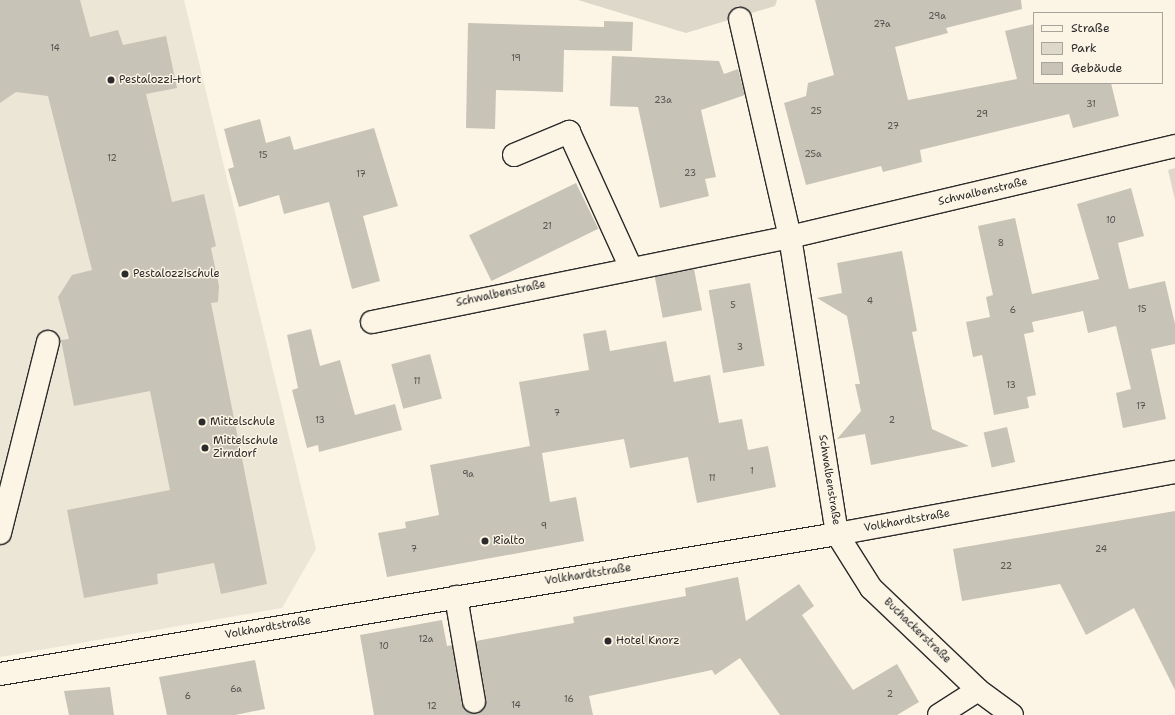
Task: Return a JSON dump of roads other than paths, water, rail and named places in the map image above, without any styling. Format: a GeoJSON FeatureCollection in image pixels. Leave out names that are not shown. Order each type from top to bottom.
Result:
{"type":"FeatureCollection","features":[{"type":"Feature","properties":{"kind":"street","name":"Schwalbenstraße"},"geometry":{"type":"LineString","coordinates":[[740,19],[790,237],[837,534]]}},
{"type":"Feature","properties":{"kind":"street"},"geometry":{"type":"LineString","coordinates":[[514,155],[569,132],[631,268]]}},
{"type":"Feature","properties":{"kind":"street","name":"Schwalbenstraße"},"geometry":{"type":"LineString","coordinates":[[372,322],[631,268],[790,237],[1175,146]]}},
{"type":"Feature","properties":{"kind":"street"},"geometry":{"type":"LineString","coordinates":[[0,533],[48,342]]}},
{"type":"Feature","properties":{"kind":"street","name":"Volkhardtstraße"},"geometry":{"type":"LineString","coordinates":[[0,674],[837,534],[1175,472]]}},
{"type":"Feature","properties":{"kind":"street","name":"Buchackerstraße"},"geometry":{"type":"LineString","coordinates":[[837,534],[871,588],[978,690],[1012,715]]}},
{"type":"Feature","properties":{"kind":"street"},"geometry":{"type":"LineString","coordinates":[[456,597],[474,701]]}},
{"type":"Feature","properties":{"kind":"street"},"geometry":{"type":"LineString","coordinates":[[939,715],[978,690]]}},
{"type":"Feature","properties":{"kind":"place","name":"Pestalozzi-Hort"},"geometry":{"type":"Point","coordinates":[111,80]}},
{"type":"Feature","properties":{"kind":"place","name":"Pestalozzischule"},"geometry":{"type":"Point","coordinates":[125,274]}},
{"type":"Feature","properties":{"kind":"place","name":"Mittelschule"},"geometry":{"type":"Point","coordinates":[202,422]}},
{"type":"Feature","properties":{"kind":"place","name":"Mittelschule Zirndorf"},"geometry":{"type":"Point","coordinates":[205,448]}},
{"type":"Feature","properties":{"kind":"place","name":"Rialto"},"geometry":{"type":"Point","coordinates":[485,541]}},
{"type":"Feature","properties":{"kind":"place","name":"Hotel Knorz"},"geometry":{"type":"Point","coordinates":[608,641]}}]}
